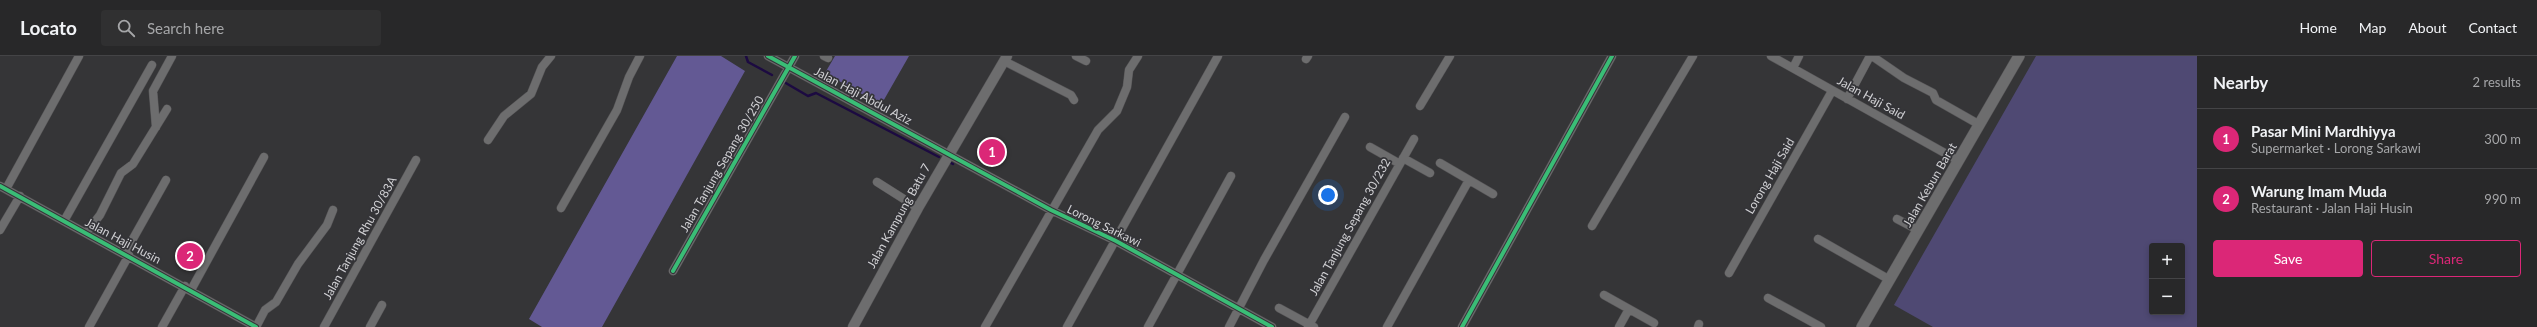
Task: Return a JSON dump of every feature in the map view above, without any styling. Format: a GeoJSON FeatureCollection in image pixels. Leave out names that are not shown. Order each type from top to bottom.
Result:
{"type":"FeatureCollection","features":[{"type":"Feature","properties":{"kind":"main road","name":"Jalan Kebun Barat"},"geometry":{"type":"LineString","coordinates":[[1862,327],[2019,56]]}},
{"type":"Feature","properties":{"kind":"street"},"geometry":{"type":"LineString","coordinates":[[3,187],[79,56]]}},
{"type":"Feature","properties":{"kind":"street"},"geometry":{"type":"LineString","coordinates":[[156,127],[153,91],[172,56]]}},
{"type":"Feature","properties":{"kind":"street"},"geometry":{"type":"LineString","coordinates":[[488,140],[504,116],[531,94],[542,67],[551,56]]}},
{"type":"Feature","properties":{"kind":"street"},"geometry":{"type":"LineString","coordinates":[[561,208],[617,110],[629,77],[640,56]]}},
{"type":"Feature","properties":{"kind":"street","name":"Jalan Haji Abdul Aziz"},"geometry":{"type":"LineString","coordinates":[[768,56],[949,154]]}},
{"type":"Feature","properties":{"kind":"street","name":"Jalan Tanjung Sepang 30/250"},"geometry":{"type":"LineString","coordinates":[[673,271],[795,56]]}},
{"type":"Feature","properties":{"kind":"street"},"geometry":{"type":"LineString","coordinates":[[1076,56],[1086,62]]}},
{"type":"Feature","properties":{"kind":"street"},"geometry":{"type":"LineString","coordinates":[[985,327],[1098,130],[1117,111],[1128,87],[1129,70],[1138,56]]}},
{"type":"Feature","properties":{"kind":"street"},"geometry":{"type":"LineString","coordinates":[[1067,327],[1218,56]]}},
{"type":"Feature","properties":{"kind":"street"},"geometry":{"type":"LineString","coordinates":[[1420,106],[1450,56]]}},
{"type":"Feature","properties":{"kind":"street"},"geometry":{"type":"LineString","coordinates":[[1462,327],[1612,56]]}},
{"type":"Feature","properties":{"kind":"street"},"geometry":{"type":"LineString","coordinates":[[1592,226],[1692,56]]}},
{"type":"Feature","properties":{"kind":"street","name":"Jalan Haji Said"},"geometry":{"type":"LineString","coordinates":[[1771,56],[1959,161]]}},
{"type":"Feature","properties":{"kind":"street"},"geometry":{"type":"LineString","coordinates":[[1793,68],[1799,56]]}},
{"type":"Feature","properties":{"kind":"street"},"geometry":{"type":"LineString","coordinates":[[1847,99],[1871,56],[1904,78],[1933,93],[1936,100],[1980,125]]}},
{"type":"Feature","properties":{"kind":"street"},"geometry":{"type":"LineString","coordinates":[[1006,59],[1071,95],[1074,100]]}},
{"type":"Feature","properties":{"kind":"street","name":"Jalan Kampung Batu 7"},"geometry":{"type":"LineString","coordinates":[[853,327],[918,208],[1006,59]]}},
{"type":"Feature","properties":{"kind":"street"},"geometry":{"type":"LineString","coordinates":[[64,221],[152,65]]}},
{"type":"Feature","properties":{"kind":"street","name":"Lorong Haji Said"},"geometry":{"type":"LineString","coordinates":[[1729,273],[1832,91]]}},
{"type":"Feature","properties":{"kind":"street"},"geometry":{"type":"LineString","coordinates":[[86,233],[100,215],[121,173],[133,164],[167,109]]}},
{"type":"Feature","properties":{"kind":"street"},"geometry":{"type":"LineString","coordinates":[[1229,327],[1264,260],[1345,117]]}},
{"type":"Feature","properties":{"kind":"street","name":"Jalan Tanjung Sepang 30/232"},"geometry":{"type":"LineString","coordinates":[[1310,326],[1414,139]]}},
{"type":"Feature","properties":{"kind":"street"},"geometry":{"type":"LineString","coordinates":[[1370,147],[1430,173]]}},
{"type":"Feature","properties":{"kind":"street","name":"Lorong Sarkawi"},"geometry":{"type":"LineString","coordinates":[[949,154],[1051,210],[1116,241],[1272,327]]}},
{"type":"Feature","properties":{"kind":"street"},"geometry":{"type":"LineString","coordinates":[[162,327],[188,288],[264,157]]}},
{"type":"Feature","properties":{"kind":"street","name":"Jalan Tanjung Rhu 30/83A"},"geometry":{"type":"LineString","coordinates":[[324,327],[416,160]]}},
{"type":"Feature","properties":{"kind":"street"},"geometry":{"type":"LineString","coordinates":[[1440,164],[1493,194]]}},
{"type":"Feature","properties":{"kind":"street"},"geometry":{"type":"LineString","coordinates":[[1148,327],[1178,275],[1231,176]]}},
{"type":"Feature","properties":{"kind":"street"},"geometry":{"type":"LineString","coordinates":[[89,327],[166,180]]}},
{"type":"Feature","properties":{"kind":"street"},"geometry":{"type":"LineString","coordinates":[[1387,327],[1469,180]]}},
{"type":"Feature","properties":{"kind":"street"},"geometry":{"type":"LineString","coordinates":[[878,182],[918,208]]}},
{"type":"Feature","properties":{"kind":"street","name":"Jalan Haji Husin"},"geometry":{"type":"LineString","coordinates":[[3,187],[127,254],[253,326]]}},
{"type":"Feature","properties":{"kind":"street"},"geometry":{"type":"LineString","coordinates":[[0,230],[20,196]]}},
{"type":"Feature","properties":{"kind":"street"},"geometry":{"type":"LineString","coordinates":[[253,326],[265,310],[276,302],[298,264],[327,225],[333,210]]}},
{"type":"Feature","properties":{"kind":"street"},"geometry":{"type":"LineString","coordinates":[[1897,219],[1918,230]]}},
{"type":"Feature","properties":{"kind":"street"},"geometry":{"type":"LineString","coordinates":[[1818,239],[1890,280]]}},
{"type":"Feature","properties":{"kind":"street"},"geometry":{"type":"LineString","coordinates":[[1604,294],[1654,322]]}},
{"type":"Feature","properties":{"kind":"street"},"geometry":{"type":"LineString","coordinates":[[1768,298],[1821,327]]}},
{"type":"Feature","properties":{"kind":"street"},"geometry":{"type":"LineString","coordinates":[[370,327],[382,304]]}},
{"type":"Feature","properties":{"kind":"street"},"geometry":{"type":"LineString","coordinates":[[1279,308],[1310,326]]}},
{"type":"Feature","properties":{"kind":"street"},"geometry":{"type":"LineString","coordinates":[[1619,327],[1629,309]]}},
{"type":"Feature","properties":{"kind":"shaded area"},"geometry":{"type":"Polygon","coordinates":[[[677,56],[721,56],[745,71],[602,327],[542,327],[529,319],[677,56]]]}},
{"type":"Feature","properties":{"kind":"shaded area"},"geometry":{"type":"Polygon","coordinates":[[[835,56],[909,56],[881,105],[825,73],[835,56]]]}},
{"type":"Feature","properties":{"kind":"shaded area"},"geometry":{"type":"Polygon","coordinates":[[[2036,56],[2197,56],[2197,327],[1933,327],[1894,305],[2036,56]]]}},
{"type":"Feature","properties":{"kind":"waterway"},"geometry":{"type":"LineString","coordinates":[[746,56],[748,62],[772,75]]}},
{"type":"Feature","properties":{"kind":"waterway"},"geometry":{"type":"LineString","coordinates":[[784,82],[808,96],[816,93],[939,157]]}},
{"type":"Feature","properties":{"kind":"cycle path"},"geometry":{"type":"LineString","coordinates":[[768,56],[1051,210],[1116,241],[1272,327]]}},
{"type":"Feature","properties":{"kind":"cycle path"},"geometry":{"type":"LineString","coordinates":[[673,271],[795,56]]}},
{"type":"Feature","properties":{"kind":"cycle path"},"geometry":{"type":"LineString","coordinates":[[1462,327],[1612,56]]}},
{"type":"Feature","properties":{"kind":"cycle path"},"geometry":{"type":"LineString","coordinates":[[0,186],[256,327]]}},
{"type":"Feature","properties":{"kind":"place","name":"Pasar Mini Mardhiyya"},"geometry":{"type":"Point","coordinates":[992,152]}},
{"type":"Feature","properties":{"kind":"place","name":"Warung Imam Muda"},"geometry":{"type":"Point","coordinates":[190,256]}}]}
